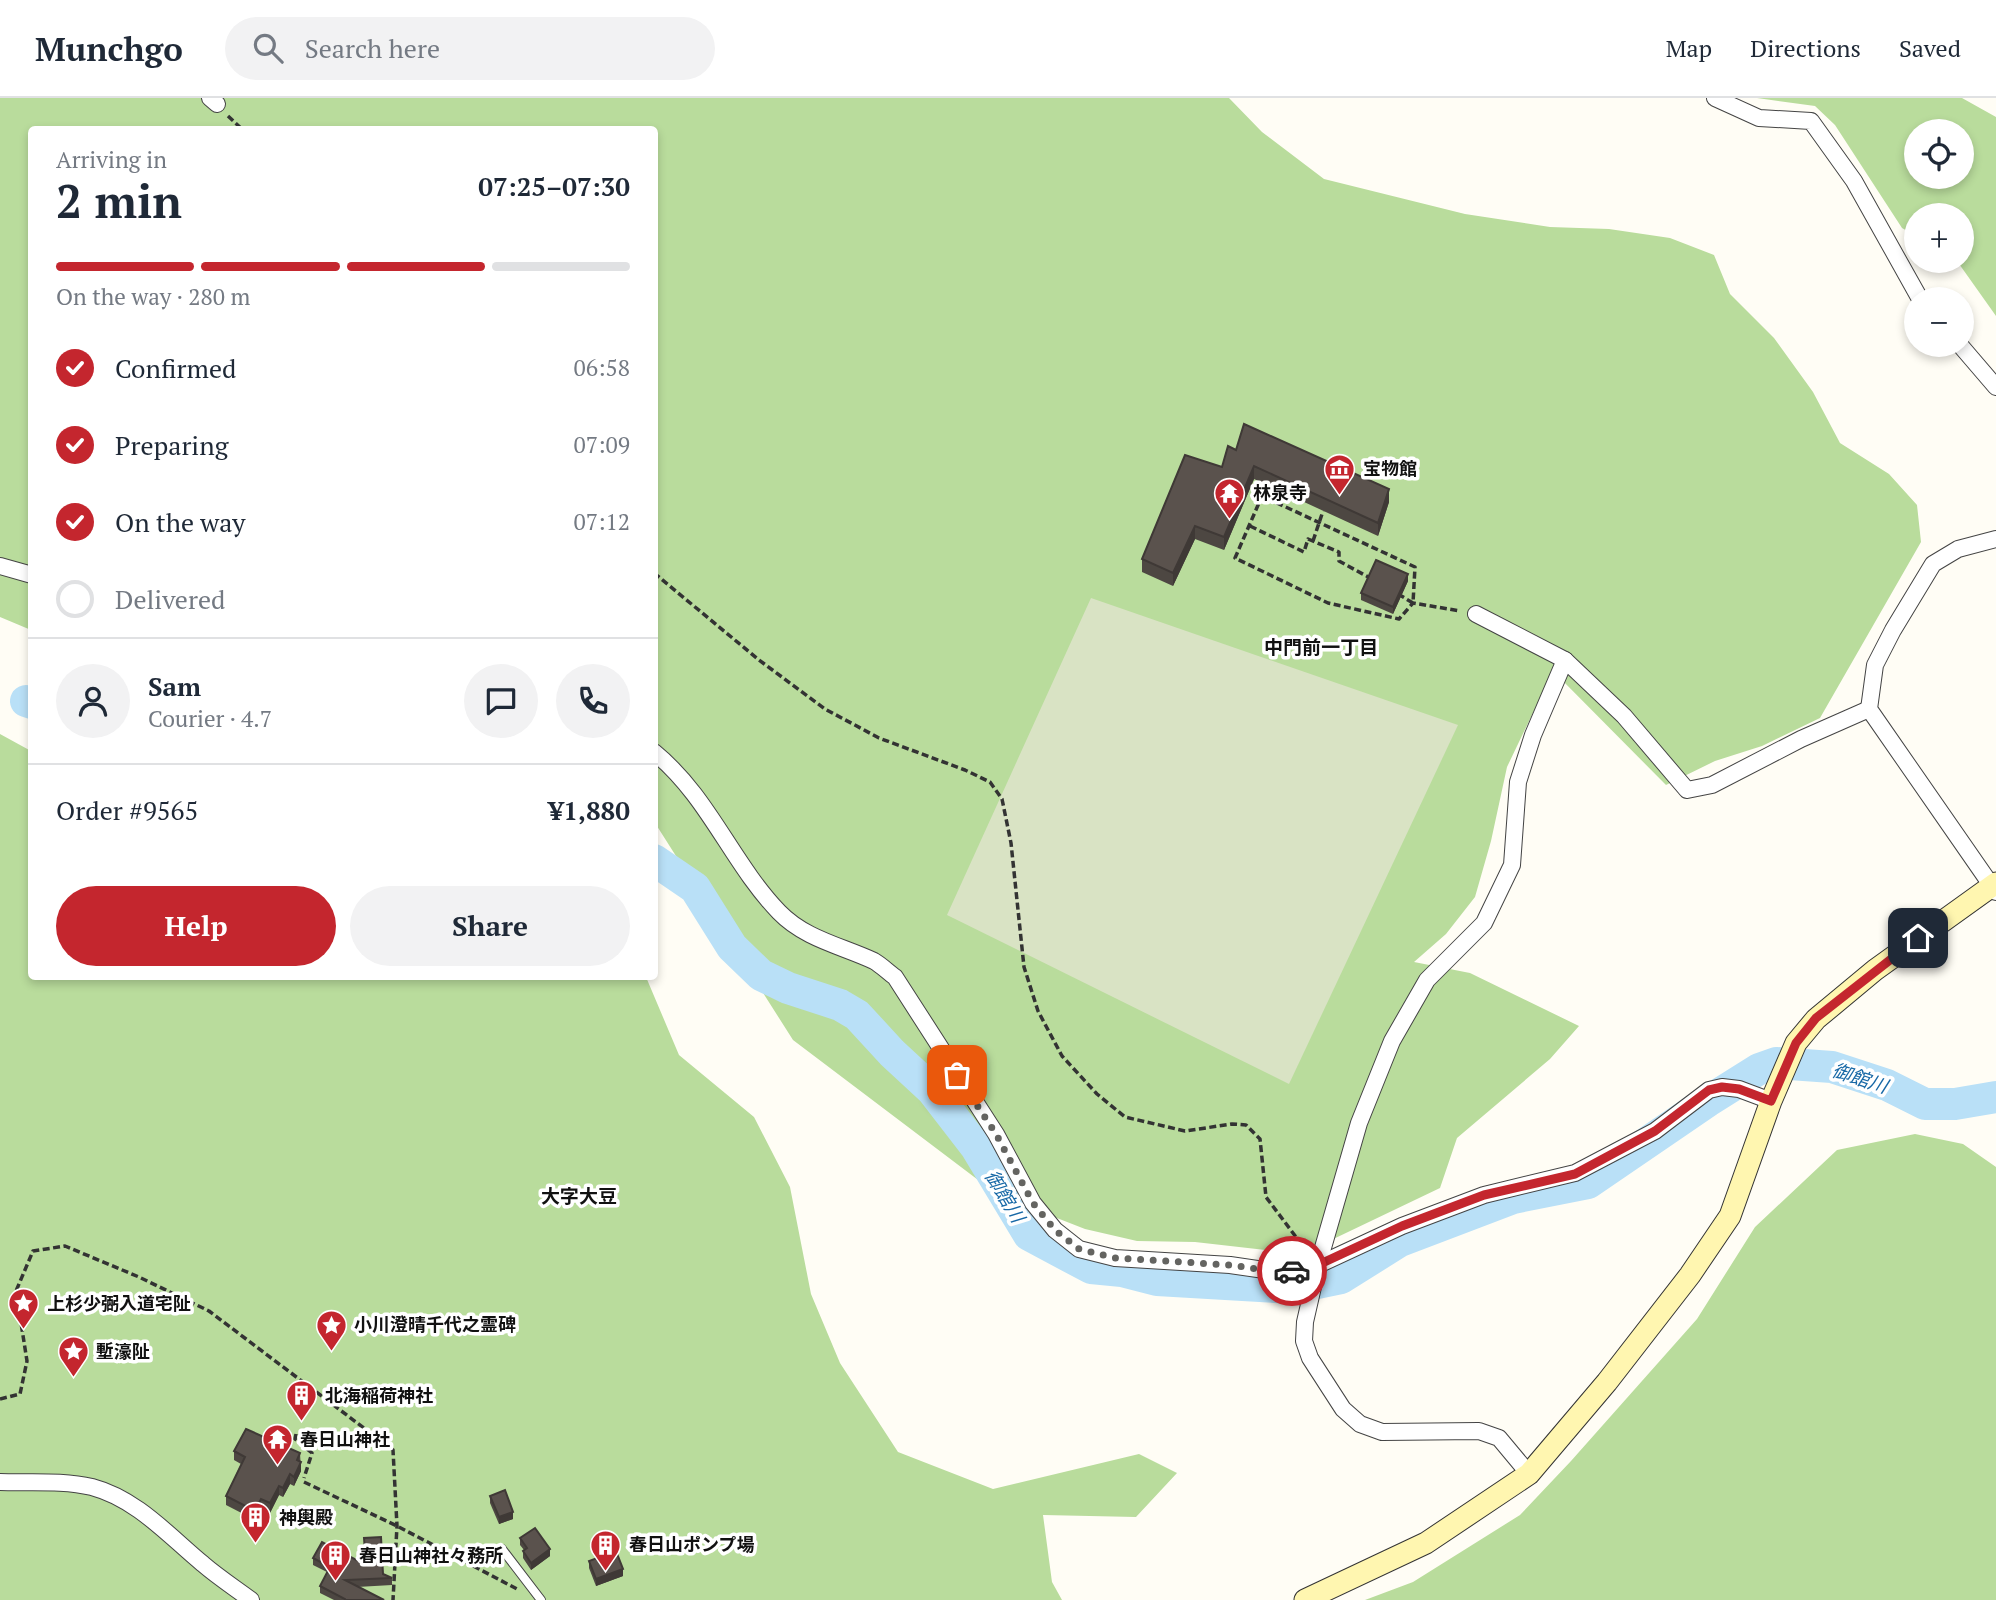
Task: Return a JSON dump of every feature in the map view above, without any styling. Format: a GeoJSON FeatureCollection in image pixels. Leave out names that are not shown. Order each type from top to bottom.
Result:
{"type":"FeatureCollection","features":[{"type":"Feature","properties":{"kind":"main road"},"geometry":{"type":"LineString","coordinates":[[1305,1600],[1426,1543],[1529,1474],[1624,1360],[1690,1275],[1730,1216],[1771,1101],[1796,1043],[1816,1018],[1875,970],[1995,887]]}},
{"type":"Feature","properties":{"kind":"street"},"geometry":{"type":"LineString","coordinates":[[1715,98],[1759,118],[1811,121],[1854,181],[1913,287]]}},
{"type":"Feature","properties":{"kind":"street"},"geometry":{"type":"LineString","coordinates":[[1970,357],[1996,387]]}},
{"type":"Feature","properties":{"kind":"street"},"geometry":{"type":"LineString","coordinates":[[1995,887],[1869,709],[1875,665],[1893,629],[1933,564],[1958,549],[1996,540]]}},
{"type":"Feature","properties":{"kind":"street"},"geometry":{"type":"LineString","coordinates":[[0,566],[28,574]]}},
{"type":"Feature","properties":{"kind":"street"},"geometry":{"type":"LineString","coordinates":[[1476,614],[1565,660],[1624,716],[1687,790],[1712,785],[1801,739],[1869,709]]}},
{"type":"Feature","properties":{"kind":"street"},"geometry":{"type":"LineString","coordinates":[[1529,1474],[1499,1438],[1479,1430],[1382,1432],[1360,1424],[1343,1409],[1310,1358],[1304,1341],[1308,1302],[1359,1123],[1392,1041],[1427,980],[1484,923],[1512,864],[1518,782],[1534,734],[1565,660]]}},
{"type":"Feature","properties":{"kind":"street"},"geometry":{"type":"LineString","coordinates":[[658,755],[674,768],[704,805],[743,868],[781,914],[815,938],[876,962],[895,977],[996,1134],[1033,1203],[1055,1230],[1079,1249],[1115,1258],[1230,1265],[1285,1273],[1318,1265],[1402,1226],[1484,1195],[1575,1174],[1655,1131],[1709,1090],[1722,1087],[1739,1089],[1771,1101]]}},
{"type":"Feature","properties":{"kind":"street"},"geometry":{"type":"LineString","coordinates":[[0,1482],[75,1484],[94,1488],[130,1504],[153,1519],[204,1566],[251,1600]]}},
{"type":"Feature","properties":{"kind":"lane"},"geometry":{"type":"LineString","coordinates":[[502,1549],[541,1600]]}},
{"type":"Feature","properties":{"kind":"path"},"geometry":{"type":"LineString","coordinates":[[1262,496],[1415,567],[1413,603],[1399,619],[1328,603],[1235,558],[1262,496]]}},
{"type":"Feature","properties":{"kind":"path"},"geometry":{"type":"LineString","coordinates":[[1313,541],[1323,511]]}},
{"type":"Feature","properties":{"kind":"path"},"geometry":{"type":"LineString","coordinates":[[1250,526],[1304,552],[1308,539],[1339,552],[1339,561],[1371,579]]}},
{"type":"Feature","properties":{"kind":"path"},"geometry":{"type":"LineString","coordinates":[[658,576],[759,660],[825,709],[879,738],[990,782],[1002,799],[1011,842],[1024,967],[1038,1011],[1062,1056],[1097,1094],[1125,1117],[1185,1131],[1232,1124],[1246,1125],[1260,1139],[1265,1197],[1318,1265]]}},
{"type":"Feature","properties":{"kind":"path"},"geometry":{"type":"LineString","coordinates":[[1392,591],[1413,603],[1476,614]]}},
{"type":"Feature","properties":{"kind":"path"},"geometry":{"type":"LineString","coordinates":[[0,1399],[20,1394],[27,1361],[16,1291],[33,1251],[65,1246],[139,1277],[209,1311],[393,1450],[397,1526],[393,1600]]}},
{"type":"Feature","properties":{"kind":"path"},"geometry":{"type":"LineString","coordinates":[[296,1434],[295,1439],[312,1452],[304,1480],[517,1589]]}},
{"type":"Feature","properties":{"kind":"green space"},"geometry":{"type":"Polygon","coordinates":[[[0,98],[1229,98],[1262,132],[1324,179],[1465,214],[1550,227],[1609,229],[1670,238],[1714,255],[1730,294],[1774,338],[1813,392],[1840,443],[1889,474],[1917,505],[1921,542],[1820,718],[1762,746],[1715,761],[1666,785],[1553,671],[1507,767],[1491,841],[1475,897],[1446,934],[1414,962],[1470,973],[1579,1026],[1550,1059],[1457,1138],[1440,1188],[1302,1254],[1195,1242],[1137,1241],[1085,1229],[998,1195],[793,1040],[658,828],[658,126],[28,126],[28,629],[0,617],[0,98]]]}},
{"type":"Feature","properties":{"kind":"green space"},"geometry":{"type":"Polygon","coordinates":[[[1757,98],[1962,98],[1996,117],[1996,316],[1966,273],[1974,273],[1974,203],[1904,203],[1904,229],[1835,125],[1815,106],[1757,98]]]}},
{"type":"Feature","properties":{"kind":"green space"},"geometry":{"type":"Polygon","coordinates":[[[1091,598],[1458,725],[1289,1084],[947,915],[1091,598]]]}},
{"type":"Feature","properties":{"kind":"green space"},"geometry":{"type":"Polygon","coordinates":[[[0,734],[28,749],[28,980],[647,980],[679,1055],[754,1117],[790,1187],[811,1294],[840,1363],[898,1452],[993,1489],[1139,1454],[1177,1473],[1136,1517],[1043,1515],[1052,1582],[1062,1600],[0,1600],[0,734]]]}},
{"type":"Feature","properties":{"kind":"green space"},"geometry":{"type":"Polygon","coordinates":[[[1915,1134],[1963,1144],[1996,1167],[1996,1600],[1365,1600],[1413,1582],[1520,1515],[1697,1319],[1755,1227],[1837,1150],[1915,1134]]]}},
{"type":"Feature","properties":{"kind":"building"},"geometry":{"type":"Polygon","coordinates":[[[1244,424],[1389,489],[1378,523],[1254,466],[1224,537],[1195,526],[1173,573],[1142,559],[1185,455],[1222,467],[1228,446],[1236,450],[1244,424]]]}},
{"type":"Feature","properties":{"kind":"building"},"geometry":{"type":"Polygon","coordinates":[[[1376,560],[1408,574],[1393,607],[1361,593],[1376,560]]]}},
{"type":"Feature","properties":{"kind":"building"},"geometry":{"type":"Polygon","coordinates":[[[246,1429],[300,1453],[297,1460],[301,1462],[294,1477],[290,1474],[283,1488],[279,1486],[270,1503],[261,1499],[255,1511],[226,1496],[245,1457],[234,1451],[246,1429]]]}},
{"type":"Feature","properties":{"kind":"building"},"geometry":{"type":"Polygon","coordinates":[[[505,1490],[513,1512],[499,1517],[490,1496],[505,1490]]]}},
{"type":"Feature","properties":{"kind":"building"},"geometry":{"type":"Polygon","coordinates":[[[535,1528],[550,1549],[531,1563],[523,1551],[527,1548],[520,1538],[535,1528]]]}},
{"type":"Feature","properties":{"kind":"building"},"geometry":{"type":"Polygon","coordinates":[[[381,1537],[383,1574],[392,1578],[345,1580],[384,1600],[345,1600],[320,1586],[330,1567],[313,1558],[322,1542],[366,1565],[364,1538],[381,1537]]]}},
{"type":"Feature","properties":{"kind":"building","name":"春日山ポンプ場"},"geometry":{"type":"Polygon","coordinates":[[[616,1551],[623,1569],[596,1579],[589,1561],[616,1551]]]}},
{"type":"Feature","properties":{"kind":"waterway","name":"御館川"},"geometry":{"type":"LineString","coordinates":[[658,863],[695,888],[732,947],[761,975],[788,988],[840,1005],[857,1015],[892,1053],[932,1090],[976,1147],[1029,1235],[1091,1268],[1122,1271],[1157,1280],[1293,1288],[1341,1278],[1400,1241],[1513,1198],[1588,1183],[1708,1101],[1759,1069],[1776,1063],[1832,1067],[1887,1085],[1925,1104],[1955,1104],[1996,1097]]}},
{"type":"Feature","properties":{"kind":"way so far"},"geometry":{"type":"LineString","coordinates":[[957,1075],[996,1134],[1033,1203],[1055,1230],[1079,1249],[1115,1258],[1230,1265],[1285,1273],[1292,1271]]}},
{"type":"Feature","properties":{"kind":"place","name":"宝物館"},"geometry":{"type":"Point","coordinates":[1340,496]}},
{"type":"Feature","properties":{"kind":"place","name":"林泉寺"},"geometry":{"type":"Point","coordinates":[1230,520]}},
{"type":"Feature","properties":{"kind":"place","name":"上杉少弻入道宅阯"},"geometry":{"type":"Point","coordinates":[24,1331]}},
{"type":"Feature","properties":{"kind":"place","name":"小川澄晴千代之霊碑"},"geometry":{"type":"Point","coordinates":[331,1352]}},
{"type":"Feature","properties":{"kind":"place","name":"塹濠阯"},"geometry":{"type":"Point","coordinates":[73,1379]}},
{"type":"Feature","properties":{"kind":"place","name":"北海稲荷神社"},"geometry":{"type":"Point","coordinates":[302,1423]}},
{"type":"Feature","properties":{"kind":"place","name":"春日山神社"},"geometry":{"type":"Point","coordinates":[277,1467]}},
{"type":"Feature","properties":{"kind":"place","name":"神輿殿"},"geometry":{"type":"Point","coordinates":[256,1545]}},
{"type":"Feature","properties":{"kind":"place","name":"春日山ポンプ場"},"geometry":{"type":"Point","coordinates":[606,1572]}},
{"type":"Feature","properties":{"kind":"place","name":"春日山神社々務所"},"geometry":{"type":"Point","coordinates":[336,1583]}},
{"type":"Feature","properties":{"kind":"district","name":"中門前一丁目"},"geometry":{"type":"Point","coordinates":[1321,647]}},
{"type":"Feature","properties":{"kind":"district","name":"大字大豆"},"geometry":{"type":"Point","coordinates":[579,1196]}},
{"type":"Feature","properties":{"kind":"route"},"geometry":{"type":"LineString","coordinates":[[1292,1271],[1318,1265],[1402,1226],[1484,1195],[1575,1174],[1655,1131],[1709,1090],[1722,1087],[1739,1089],[1771,1101],[1796,1043],[1816,1018],[1918,938]]}}]}
